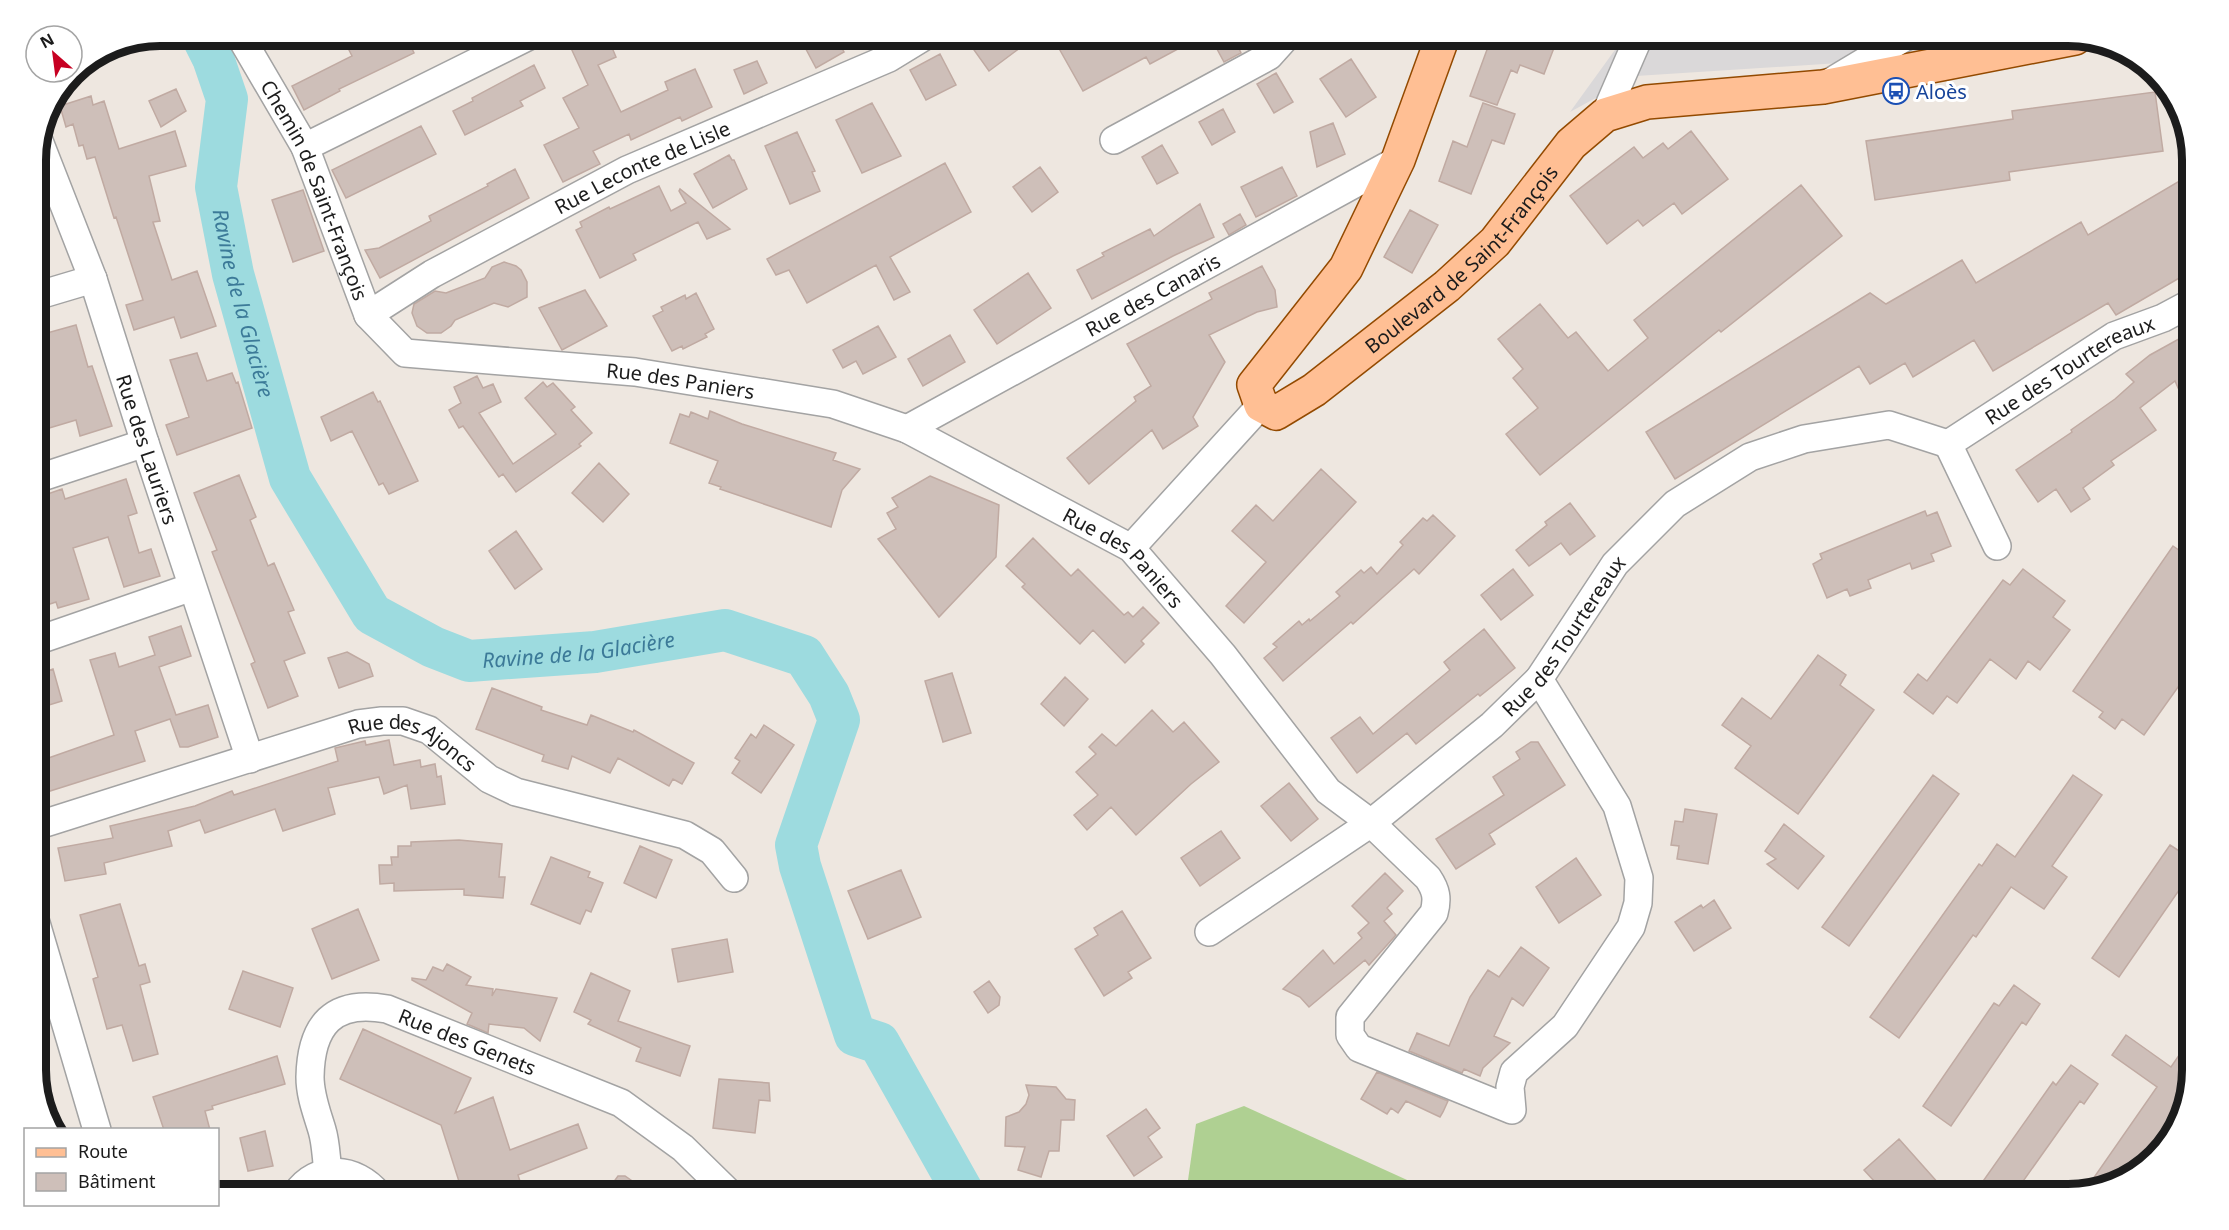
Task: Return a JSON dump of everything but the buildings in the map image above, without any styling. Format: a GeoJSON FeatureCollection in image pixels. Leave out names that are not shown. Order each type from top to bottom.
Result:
{"type":"FeatureCollection","features":[{"type":"Feature","properties":{"kind":"main road"},"geometry":{"type":"LineString","coordinates":[[1261,405],[1254,385],[1346,268],[1398,160],[1439,46]]}},
{"type":"Feature","properties":{"kind":"main road","name":"Boulevard de Saint-François"},"geometry":{"type":"LineString","coordinates":[[1261,405],[1276,413],[1314,390],[1447,286],[1496,242],[1571,144],[1605,115],[1647,102],[1823,87],[2008,46]]}},
{"type":"Feature","properties":{"kind":"street"},"geometry":{"type":"LineString","coordinates":[[1114,140],[1269,56],[1278,46]]}},
{"type":"Feature","properties":{"kind":"street"},"geometry":{"type":"LineString","coordinates":[[1605,115],[1635,46]]}},
{"type":"Feature","properties":{"kind":"street"},"geometry":{"type":"LineString","coordinates":[[1823,87],[1890,46]]}},
{"type":"Feature","properties":{"kind":"street","name":"Chemin de Saint-François"},"geometry":{"type":"LineString","coordinates":[[246,47],[305,147],[368,315]]}},
{"type":"Feature","properties":{"kind":"street"},"geometry":{"type":"LineString","coordinates":[[305,147],[507,47]]}},
{"type":"Feature","properties":{"kind":"street","name":"Rue Leconte de Lisle"},"geometry":{"type":"LineString","coordinates":[[368,315],[432,274],[627,170],[889,58],[908,47]]}},
{"type":"Feature","properties":{"kind":"street","name":"Rue des Canaris"},"geometry":{"type":"LineString","coordinates":[[907,429],[1398,160]]}},
{"type":"Feature","properties":{"kind":"street","name":"Rue des Lauriers"},"geometry":{"type":"LineString","coordinates":[[47,161],[93,279],[250,759]]}},
{"type":"Feature","properties":{"kind":"street"},"geometry":{"type":"LineString","coordinates":[[47,293],[93,279]]}},
{"type":"Feature","properties":{"kind":"street","name":"Rue des Tourtereaux"},"geometry":{"type":"LineString","coordinates":[[1209,932],[1371,823],[1492,725],[1539,679],[1615,564],[1675,504],[1750,457],[1804,439],[1889,425],[1948,444],[2114,336],[2163,318],[2182,308]]}},
{"type":"Feature","properties":{"kind":"street","name":"Rue des Paniers"},"geometry":{"type":"LineString","coordinates":[[368,315],[405,353],[624,371],[680,378],[833,404],[907,429],[1131,548],[1223,655],[1328,791],[1371,823],[1428,878],[1434,888],[1438,901],[1434,913],[1350,1017],[1350,1035],[1359,1048],[1512,1110],[1510,1087],[1514,1072],[1565,1026],[1631,927],[1638,903],[1639,878],[1617,806],[1539,679]]}},
{"type":"Feature","properties":{"kind":"street"},"geometry":{"type":"LineString","coordinates":[[1131,548],[1261,405]]}},
{"type":"Feature","properties":{"kind":"street"},"geometry":{"type":"LineString","coordinates":[[47,475],[145,443]]}},
{"type":"Feature","properties":{"kind":"street"},"geometry":{"type":"LineString","coordinates":[[1948,444],[1997,546]]}},
{"type":"Feature","properties":{"kind":"street"},"geometry":{"type":"LineString","coordinates":[[47,637],[192,587]]}},
{"type":"Feature","properties":{"kind":"street","name":"Rue des Ajoncs"},"geometry":{"type":"LineString","coordinates":[[47,823],[358,724],[403,721],[429,730],[489,779],[516,792],[685,835],[712,851],[734,878]]}},
{"type":"Feature","properties":{"kind":"street"},"geometry":{"type":"LineString","coordinates":[[47,960],[96,1128]]}},
{"type":"Feature","properties":{"kind":"street","name":"Rue des Genets"},"geometry":{"type":"LineString","coordinates":[[328,1171],[311,1086],[314,1041],[323,1025],[338,1013],[356,1006],[372,1006],[387,1009],[621,1103],[683,1148],[720,1184]]}},
{"type":"Feature","properties":{"kind":"street"},"geometry":{"type":"LineString","coordinates":[[305,1184],[328,1171],[345,1173],[363,1179],[368,1184]]}},
{"type":"Feature","properties":{"kind":"shaded area"},"geometry":{"type":"Polygon","coordinates":[[[1618,46],[1950,46],[1886,60],[1636,76],[1570,112],[1618,46]]]}},
{"type":"Feature","properties":{"kind":"green space"},"geometry":{"type":"Polygon","coordinates":[[[1244,1106],[1416,1184],[1187,1184],[1196,1124],[1244,1106]]]}},
{"type":"Feature","properties":{"kind":"waterway","name":"Ravine de la Glacière"},"geometry":{"type":"LineString","coordinates":[[207,47],[227,99],[216,187],[233,274],[290,478],[372,614],[433,647],[469,661],[595,652],[725,630],[804,656],[829,695],[839,720],[796,845],[800,866],[855,1035],[879,1043],[958,1184]]}},
{"type":"Feature","properties":{"kind":"place","name":"Aloès"},"geometry":{"type":"Point","coordinates":[1896,91]}}]}
